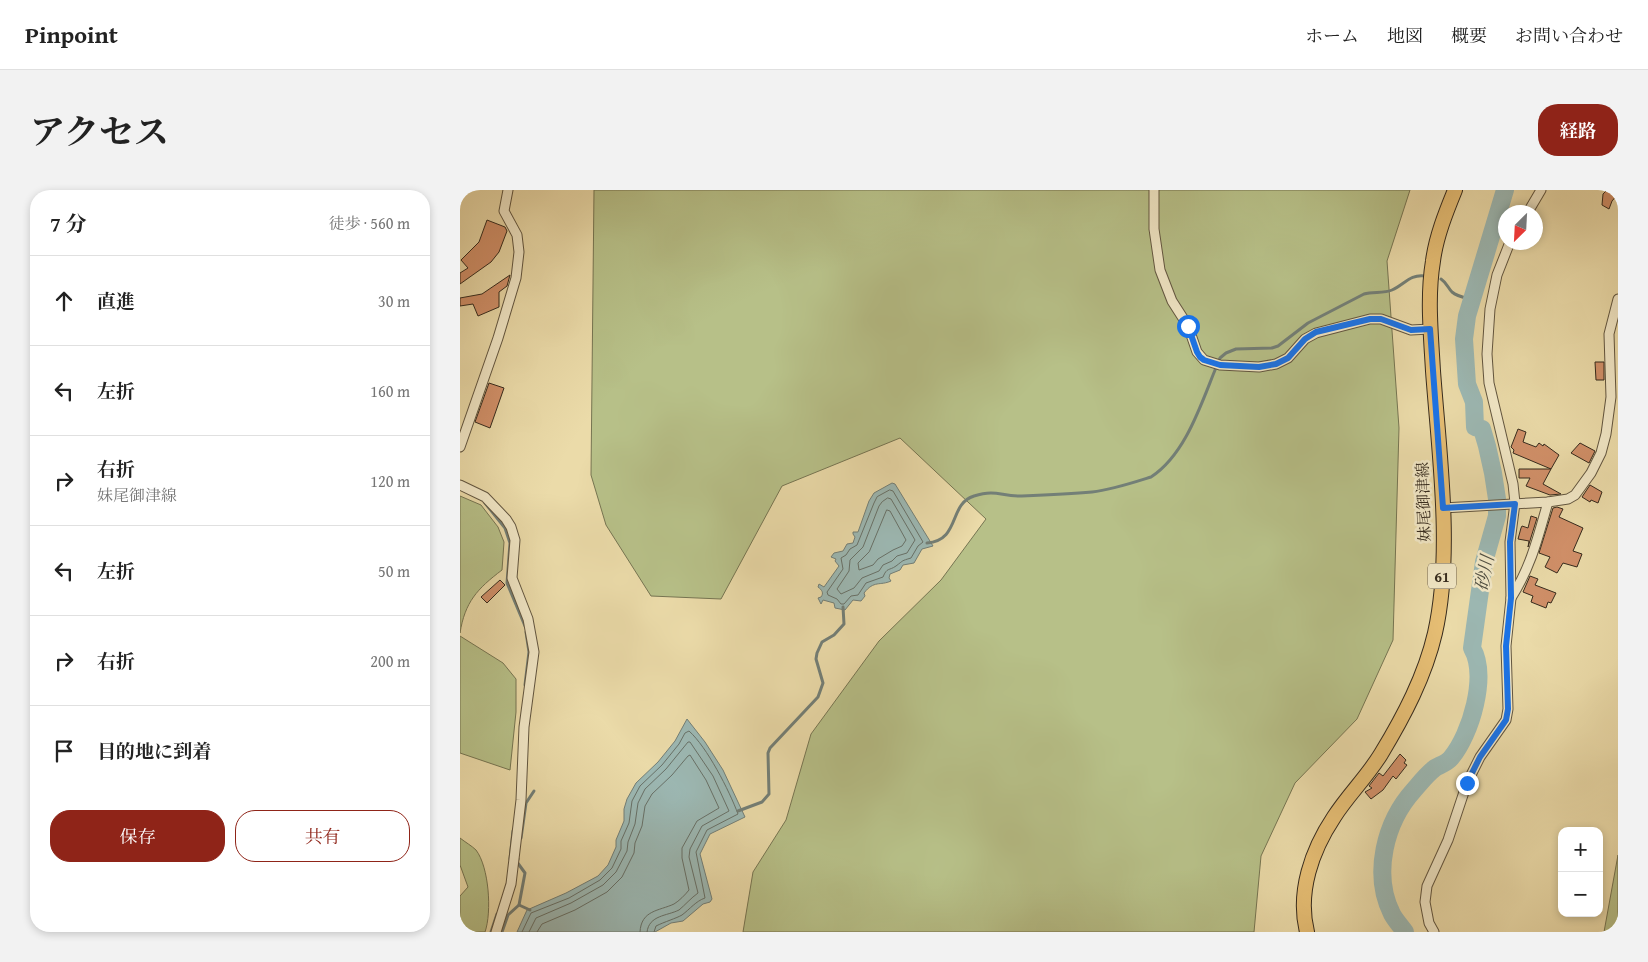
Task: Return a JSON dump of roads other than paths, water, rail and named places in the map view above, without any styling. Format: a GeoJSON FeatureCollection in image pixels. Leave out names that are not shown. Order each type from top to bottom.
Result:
{"type":"FeatureCollection","features":[{"type":"Feature","properties":{"kind":"main road","name":"妹尾御津線"},"geometry":{"type":"LineString","coordinates":[[1307,932],[1304,922],[1305,887],[1315,852],[1334,817],[1380,756],[1415,692],[1435,633],[1440,604],[1443,508],[1430,329],[1430,286],[1433,260],[1441,229],[1455,190]]}},
{"type":"Feature","properties":{"kind":"street"},"geometry":{"type":"LineString","coordinates":[[460,447],[498,338],[516,278],[519,258],[517,235],[504,211],[508,190]]}},
{"type":"Feature","properties":{"kind":"street"},"geometry":{"type":"LineString","coordinates":[[1154,190],[1154,229],[1160,270],[1172,301],[1188,326],[1200,357],[1218,365],[1259,367],[1276,364],[1288,358],[1305,339],[1316,332],[1370,319],[1381,319],[1411,330],[1430,329]]}},
{"type":"Feature","properties":{"kind":"street"},"geometry":{"type":"LineString","coordinates":[[1532,205],[1541,190]]}},
{"type":"Feature","properties":{"kind":"street"},"geometry":{"type":"LineString","coordinates":[[1434,932],[1429,923],[1425,902],[1427,886],[1448,840],[1467,783],[1480,757],[1506,720],[1508,709],[1506,646],[1511,598],[1510,542],[1513,484],[1489,384],[1487,354],[1490,308],[1497,275],[1507,250]]}},
{"type":"Feature","properties":{"kind":"street"},"geometry":{"type":"LineString","coordinates":[[1443,508],[1548,502],[1568,499],[1575,495],[1591,473],[1601,453],[1611,397],[1609,334],[1618,299]]}},
{"type":"Feature","properties":{"kind":"street"},"geometry":{"type":"LineString","coordinates":[[460,485],[485,497],[506,518],[511,527],[515,540],[512,578],[528,619],[534,652],[524,727],[521,800],[512,884],[496,932]]}},
{"type":"Feature","properties":{"kind":"street"},"geometry":{"type":"LineString","coordinates":[[1511,598],[1532,559],[1548,502]]}},
{"type":"Feature","properties":{"kind":"water"},"geometry":{"type":"Polygon","coordinates":[[[892,483],[895,484],[933,546],[922,549],[914,563],[903,565],[900,570],[890,574],[889,578],[891,581],[871,586],[864,593],[865,596],[861,601],[853,600],[845,610],[835,608],[834,603],[823,600],[821,604],[818,598],[821,597],[822,593],[818,587],[819,584],[824,587],[839,566],[835,561],[836,559],[831,557],[834,553],[843,551],[847,544],[853,543],[855,537],[853,532],[858,532],[869,501],[874,493],[892,483]]]}},
{"type":"Feature","properties":{"kind":"water"},"geometry":{"type":"Polygon","coordinates":[[[687,719],[723,770],[745,817],[710,834],[700,854],[712,899],[710,902],[703,904],[683,921],[671,923],[655,932],[517,932],[527,910],[566,893],[598,876],[608,865],[624,821],[624,809],[627,799],[636,783],[658,762],[675,741],[687,719]]]}},
{"type":"Feature","properties":{"kind":"waterway","name":"砂川"},"geometry":{"type":"LineString","coordinates":[[1405,932],[1392,914],[1383,882],[1385,849],[1389,833],[1404,803],[1414,790],[1432,770],[1449,760],[1458,748],[1471,720],[1478,689],[1477,660],[1472,648],[1484,562],[1497,516],[1497,499],[1493,473],[1482,429],[1475,427],[1474,402],[1467,384],[1464,339],[1467,316],[1505,190]]}},
{"type":"Feature","properties":{"kind":"waterway"},"geometry":{"type":"LineString","coordinates":[[927,543],[945,536],[960,506],[974,496],[988,493],[1019,496],[1092,492],[1114,488],[1151,477],[1164,467],[1185,439],[1220,358],[1226,353],[1236,349],[1272,348],[1278,346],[1308,323],[1364,294],[1389,291],[1415,276],[1425,276]]}},
{"type":"Feature","properties":{"kind":"waterway"},"geometry":{"type":"LineString","coordinates":[[1441,279],[1454,294],[1473,300]]}},
{"type":"Feature","properties":{"kind":"waterway"},"geometry":{"type":"LineString","coordinates":[[485,503],[505,528],[510,543],[507,583],[525,626]]}},
{"type":"Feature","properties":{"kind":"waterway"},"geometry":{"type":"LineString","coordinates":[[738,811],[762,802],[769,794],[768,753],[770,748],[818,697],[823,683],[816,659],[817,653],[822,642],[834,635],[844,624],[843,607]]}},
{"type":"Feature","properties":{"kind":"waterway"},"geometry":{"type":"LineString","coordinates":[[525,685],[529,652],[526,632]]}},
{"type":"Feature","properties":{"kind":"waterway"},"geometry":{"type":"LineString","coordinates":[[521,838],[526,803],[534,791]]}},
{"type":"Feature","properties":{"kind":"waterway"},"geometry":{"type":"LineString","coordinates":[[510,859],[513,831]]}},
{"type":"Feature","properties":{"kind":"waterway"},"geometry":{"type":"LineString","coordinates":[[502,932],[508,915],[519,905],[525,873],[517,862],[518,859]]}},
{"type":"Feature","properties":{"kind":"waterway"},"geometry":{"type":"LineString","coordinates":[[519,905],[530,910]]}},
{"type":"Feature","properties":{"kind":"waterway"},"geometry":{"type":"LineString","coordinates":[[491,932],[497,914]]}}]}
